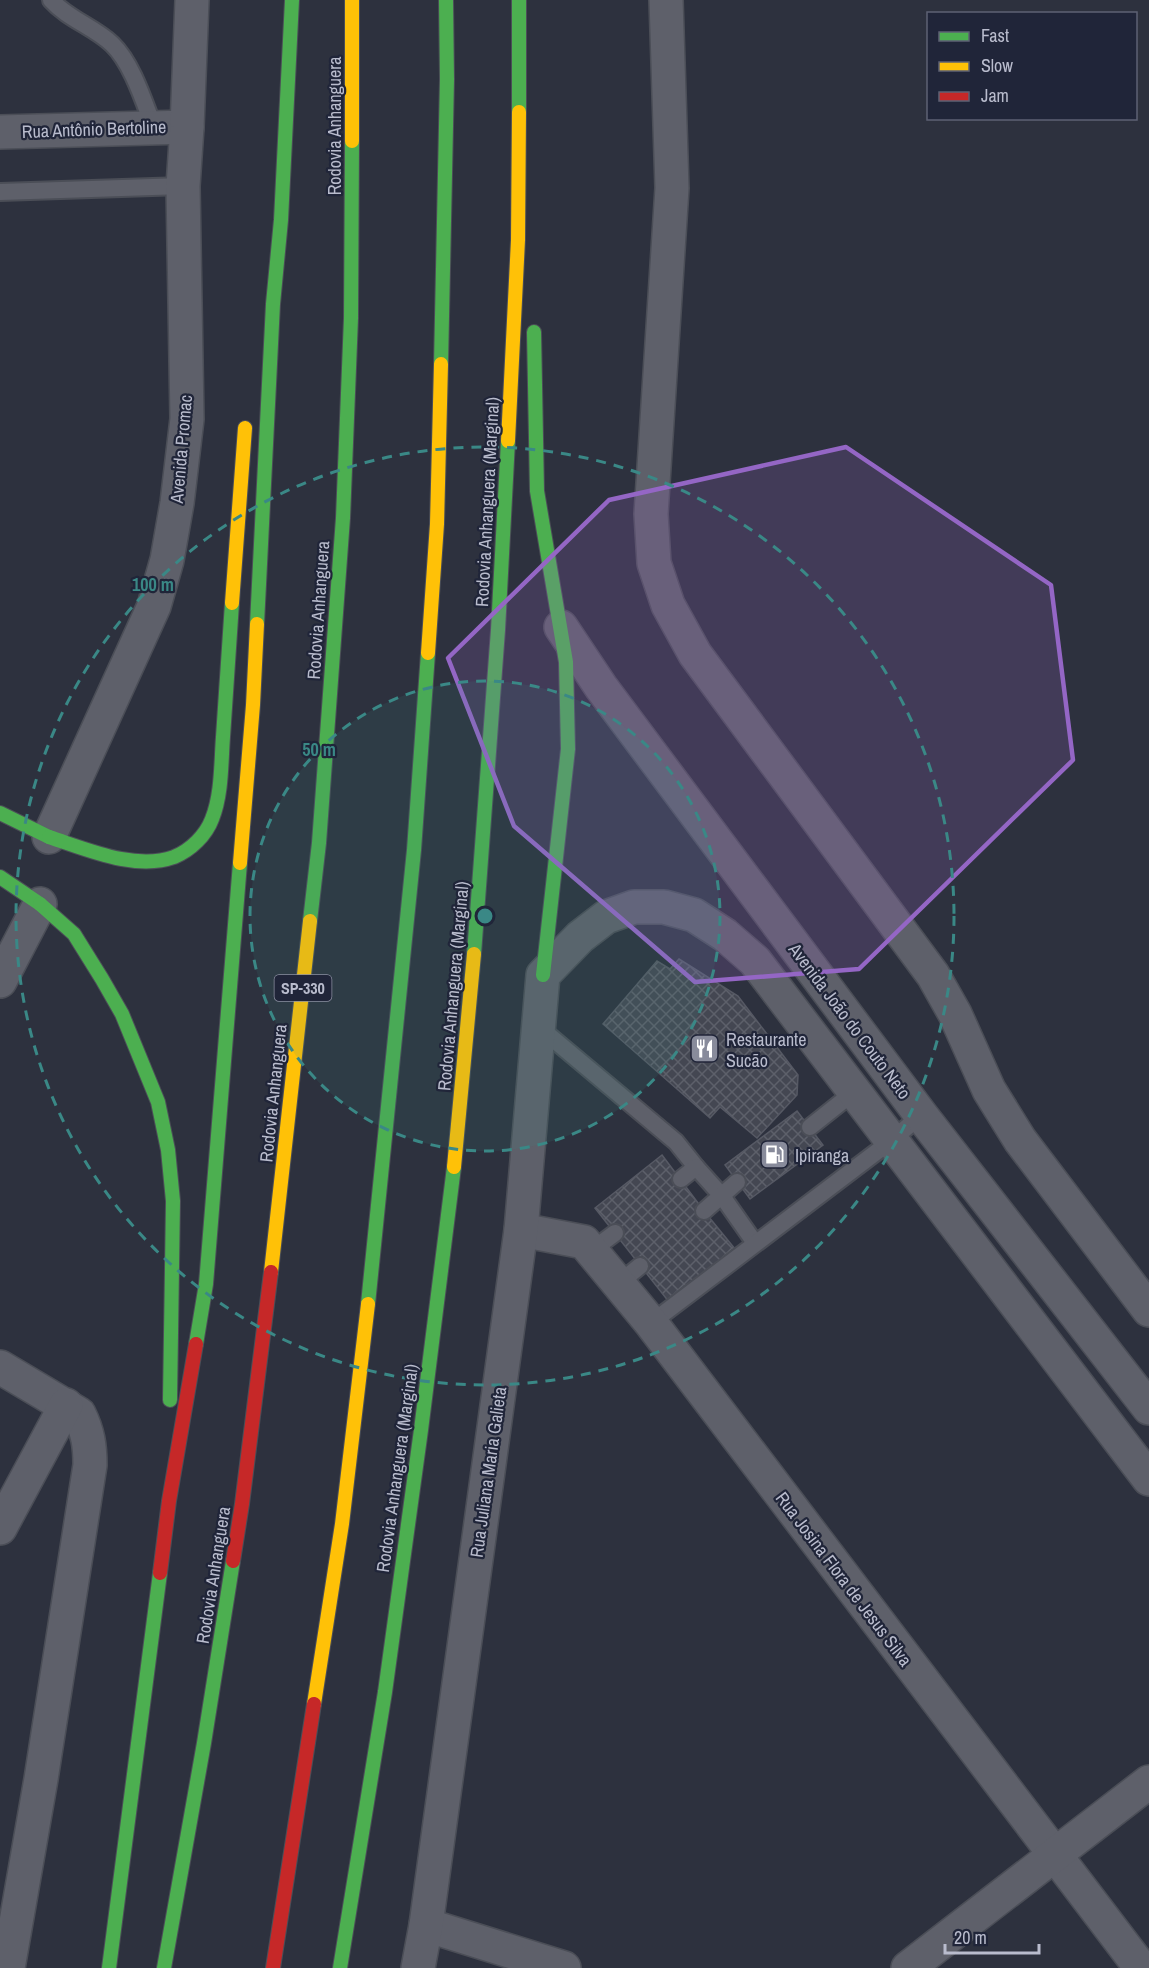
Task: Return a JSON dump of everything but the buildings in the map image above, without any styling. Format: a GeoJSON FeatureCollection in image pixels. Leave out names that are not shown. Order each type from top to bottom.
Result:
{"type":"FeatureCollection","features":[{"type":"Feature","properties":{"kind":"main road"},"geometry":{"type":"LineString","coordinates":[[109,1968],[169,1501],[206,1284],[253,705],[273,304],[281,220],[292,0]]}},
{"type":"Feature","properties":{"kind":"main road","name":"Rodovia Anhanguera"},"geometry":{"type":"LineString","coordinates":[[164,1968],[206,1731],[242,1504],[276,1232],[319,843],[343,518],[351,330],[352,0]]}},
{"type":"Feature","properties":{"kind":"main road"},"geometry":{"type":"LineString","coordinates":[[273,1968],[342,1524],[375,1250],[414,850],[437,524],[447,80],[446,0]]}},
{"type":"Feature","properties":{"kind":"main road","name":"Rodovia Anhanguera (Marginal)"},"geometry":{"type":"LineString","coordinates":[[340,1968],[385,1692],[422,1430],[450,1206],[480,893],[498,630],[518,240],[519,0]]}},
{"type":"Feature","properties":{"kind":"main road"},"geometry":{"type":"LineString","coordinates":[[518,240],[529,296]]}},
{"type":"Feature","properties":{"kind":"main road"},"geometry":{"type":"LineString","coordinates":[[256,357],[273,304]]}},
{"type":"Feature","properties":{"kind":"main road"},"geometry":{"type":"LineString","coordinates":[[534,318],[537,491],[566,662],[568,749],[543,975]]}},
{"type":"Feature","properties":{"kind":"main road"},"geometry":{"type":"LineString","coordinates":[[0,813],[49,837],[116,857],[147,861],[168,858],[188,850],[202,835],[212,818],[219,788],[246,418]]}},
{"type":"Feature","properties":{"kind":"main road"},"geometry":{"type":"LineString","coordinates":[[0,877],[40,904],[74,934],[122,1014],[140,1052],[158,1102],[173,1201],[169,1501]]}},
{"type":"Feature","properties":{"kind":"street","name":"Avenida Promac"},"geometry":{"type":"LineString","coordinates":[[49,837],[154,606],[167,560],[177,502],[187,419],[183,186],[188,127],[192,0]]}},
{"type":"Feature","properties":{"kind":"street"},"geometry":{"type":"LineString","coordinates":[[666,0],[672,188],[651,514],[654,563],[668,605],[695,654],[933,975],[955,1014],[989,1090],[1020,1140],[1149,1310]]}},
{"type":"Feature","properties":{"kind":"street","name":"Rua Antônio Bertoline"},"geometry":{"type":"LineString","coordinates":[[0,132],[188,127]]}},
{"type":"Feature","properties":{"kind":"street","name":"Avenida João do Couto Neto"},"geometry":{"type":"LineString","coordinates":[[561,627],[601,687],[921,1115],[1149,1408]]}},
{"type":"Feature","properties":{"kind":"street"},"geometry":{"type":"LineString","coordinates":[[0,981],[40,904]]}},
{"type":"Feature","properties":{"kind":"street"},"geometry":{"type":"LineString","coordinates":[[543,975],[580,937],[606,917],[634,907],[664,908],[694,915],[725,935],[755,961],[1149,1479]]}},
{"type":"Feature","properties":{"kind":"street"},"geometry":{"type":"LineString","coordinates":[[725,935],[767,909]]}},
{"type":"Feature","properties":{"kind":"street","name":"Rua Juliana Maria Galieta"},"geometry":{"type":"LineString","coordinates":[[418,1968],[426,1925],[521,1230],[543,975]]}},
{"type":"Feature","properties":{"kind":"street","name":"Rua Josina Flora de Jesus Silva"},"geometry":{"type":"LineString","coordinates":[[521,1230],[584,1242],[603,1242],[629,1275],[651,1323],[1141,1968]]}},
{"type":"Feature","properties":{"kind":"street"},"geometry":{"type":"LineString","coordinates":[[0,1367],[79,1414],[86,1427],[90,1444],[90,1465],[41,1779],[8,1968]]}},
{"type":"Feature","properties":{"kind":"street"},"geometry":{"type":"LineString","coordinates":[[0,1528],[66,1405]]}},
{"type":"Feature","properties":{"kind":"street"},"geometry":{"type":"LineString","coordinates":[[908,1968],[1149,1782]]}},
{"type":"Feature","properties":{"kind":"street"},"geometry":{"type":"LineString","coordinates":[[426,1925],[564,1968]]}},
{"type":"Feature","properties":{"kind":"lane"},"geometry":{"type":"LineString","coordinates":[[51,0],[58,8],[112,44],[135,78],[154,128]]}},
{"type":"Feature","properties":{"kind":"lane"},"geometry":{"type":"LineString","coordinates":[[0,192],[183,186]]}},
{"type":"Feature","properties":{"kind":"lane"},"geometry":{"type":"LineString","coordinates":[[540,1028],[676,1142],[722,1197],[755,1243]]}},
{"type":"Feature","properties":{"kind":"lane"},"geometry":{"type":"LineString","coordinates":[[810,1127],[854,1092]]}},
{"type":"Feature","properties":{"kind":"lane"},"geometry":{"type":"LineString","coordinates":[[651,1323],[891,1141],[921,1115]]}},
{"type":"Feature","properties":{"kind":"lane"},"geometry":{"type":"LineString","coordinates":[[681,1179],[696,1167]]}},
{"type":"Feature","properties":{"kind":"lane"},"geometry":{"type":"LineString","coordinates":[[704,1211],[737,1182]]}},
{"type":"Feature","properties":{"kind":"highlighted area"},"geometry":{"type":"Polygon","coordinates":[[[846,447],[1051,585],[1073,760],[859,969],[695,982],[514,826],[448,658],[609,500],[846,447]]]}},
{"type":"Feature","properties":{"kind":"traffic: fast"},"geometry":{"type":"LineString","coordinates":[[257,624],[273,304],[281,220],[292,0]]}},
{"type":"Feature","properties":{"kind":"traffic: fast"},"geometry":{"type":"LineString","coordinates":[[441,364],[447,79],[446,0]]}},
{"type":"Feature","properties":{"kind":"traffic: fast"},"geometry":{"type":"LineString","coordinates":[[519,0],[519,112]]}},
{"type":"Feature","properties":{"kind":"traffic: fast"},"geometry":{"type":"LineString","coordinates":[[310,921],[319,843],[343,518],[351,318],[352,141]]}},
{"type":"Feature","properties":{"kind":"traffic: fast"},"geometry":{"type":"LineString","coordinates":[[534,332],[537,491],[566,662],[568,749],[543,975]]}},
{"type":"Feature","properties":{"kind":"traffic: fast"},"geometry":{"type":"LineString","coordinates":[[474,954],[498,630],[508,441]]}},
{"type":"Feature","properties":{"kind":"traffic: fast"},"geometry":{"type":"LineString","coordinates":[[49,837],[111,857],[159,861],[174,857],[192,846],[202,836],[212,819],[219,789],[232,603]]}},
{"type":"Feature","properties":{"kind":"traffic: fast"},"geometry":{"type":"LineString","coordinates":[[368,1304],[414,850],[428,653]]}},
{"type":"Feature","properties":{"kind":"traffic: fast"},"geometry":{"type":"LineString","coordinates":[[0,813],[49,837]]}},
{"type":"Feature","properties":{"kind":"traffic: fast"},"geometry":{"type":"LineString","coordinates":[[196,1344],[206,1284],[240,863]]}},
{"type":"Feature","properties":{"kind":"traffic: fast"},"geometry":{"type":"LineString","coordinates":[[0,877],[40,904]]}},
{"type":"Feature","properties":{"kind":"traffic: fast"},"geometry":{"type":"LineString","coordinates":[[40,904],[74,934],[102,979],[122,1014],[158,1102],[168,1150],[173,1201],[170,1400]]}},
{"type":"Feature","properties":{"kind":"traffic: fast"},"geometry":{"type":"LineString","coordinates":[[340,1968],[385,1692],[454,1167]]}},
{"type":"Feature","properties":{"kind":"traffic: fast"},"geometry":{"type":"LineString","coordinates":[[164,1968],[204,1743],[233,1561]]}},
{"type":"Feature","properties":{"kind":"traffic: fast"},"geometry":{"type":"LineString","coordinates":[[109,1968],[160,1573]]}},
{"type":"Feature","properties":{"kind":"traffic: slow"},"geometry":{"type":"LineString","coordinates":[[352,0],[352,141]]}},
{"type":"Feature","properties":{"kind":"traffic: slow"},"geometry":{"type":"LineString","coordinates":[[508,441],[518,240],[519,112]]}},
{"type":"Feature","properties":{"kind":"traffic: slow"},"geometry":{"type":"LineString","coordinates":[[428,653],[437,524],[441,364]]}},
{"type":"Feature","properties":{"kind":"traffic: slow"},"geometry":{"type":"LineString","coordinates":[[232,603],[245,428]]}},
{"type":"Feature","properties":{"kind":"traffic: slow"},"geometry":{"type":"LineString","coordinates":[[240,863],[257,624]]}},
{"type":"Feature","properties":{"kind":"traffic: slow"},"geometry":{"type":"LineString","coordinates":[[271,1272],[310,921]]}},
{"type":"Feature","properties":{"kind":"traffic: slow"},"geometry":{"type":"LineString","coordinates":[[454,1167],[474,954]]}},
{"type":"Feature","properties":{"kind":"traffic: slow"},"geometry":{"type":"LineString","coordinates":[[314,1704],[342,1524],[368,1304]]}},
{"type":"Feature","properties":{"kind":"traffic: jam"},"geometry":{"type":"LineString","coordinates":[[233,1561],[271,1272]]}},
{"type":"Feature","properties":{"kind":"traffic: jam"},"geometry":{"type":"LineString","coordinates":[[160,1573],[169,1501],[196,1344]]}},
{"type":"Feature","properties":{"kind":"traffic: jam"},"geometry":{"type":"LineString","coordinates":[[273,1968],[314,1704]]}},
{"type":"Feature","properties":{"kind":"place","name":"Restaurante Sucão"},"geometry":{"type":"Point","coordinates":[705,1049]}},
{"type":"Feature","properties":{"kind":"place","name":"Ipiranga"},"geometry":{"type":"Point","coordinates":[774,1155]}}]}
